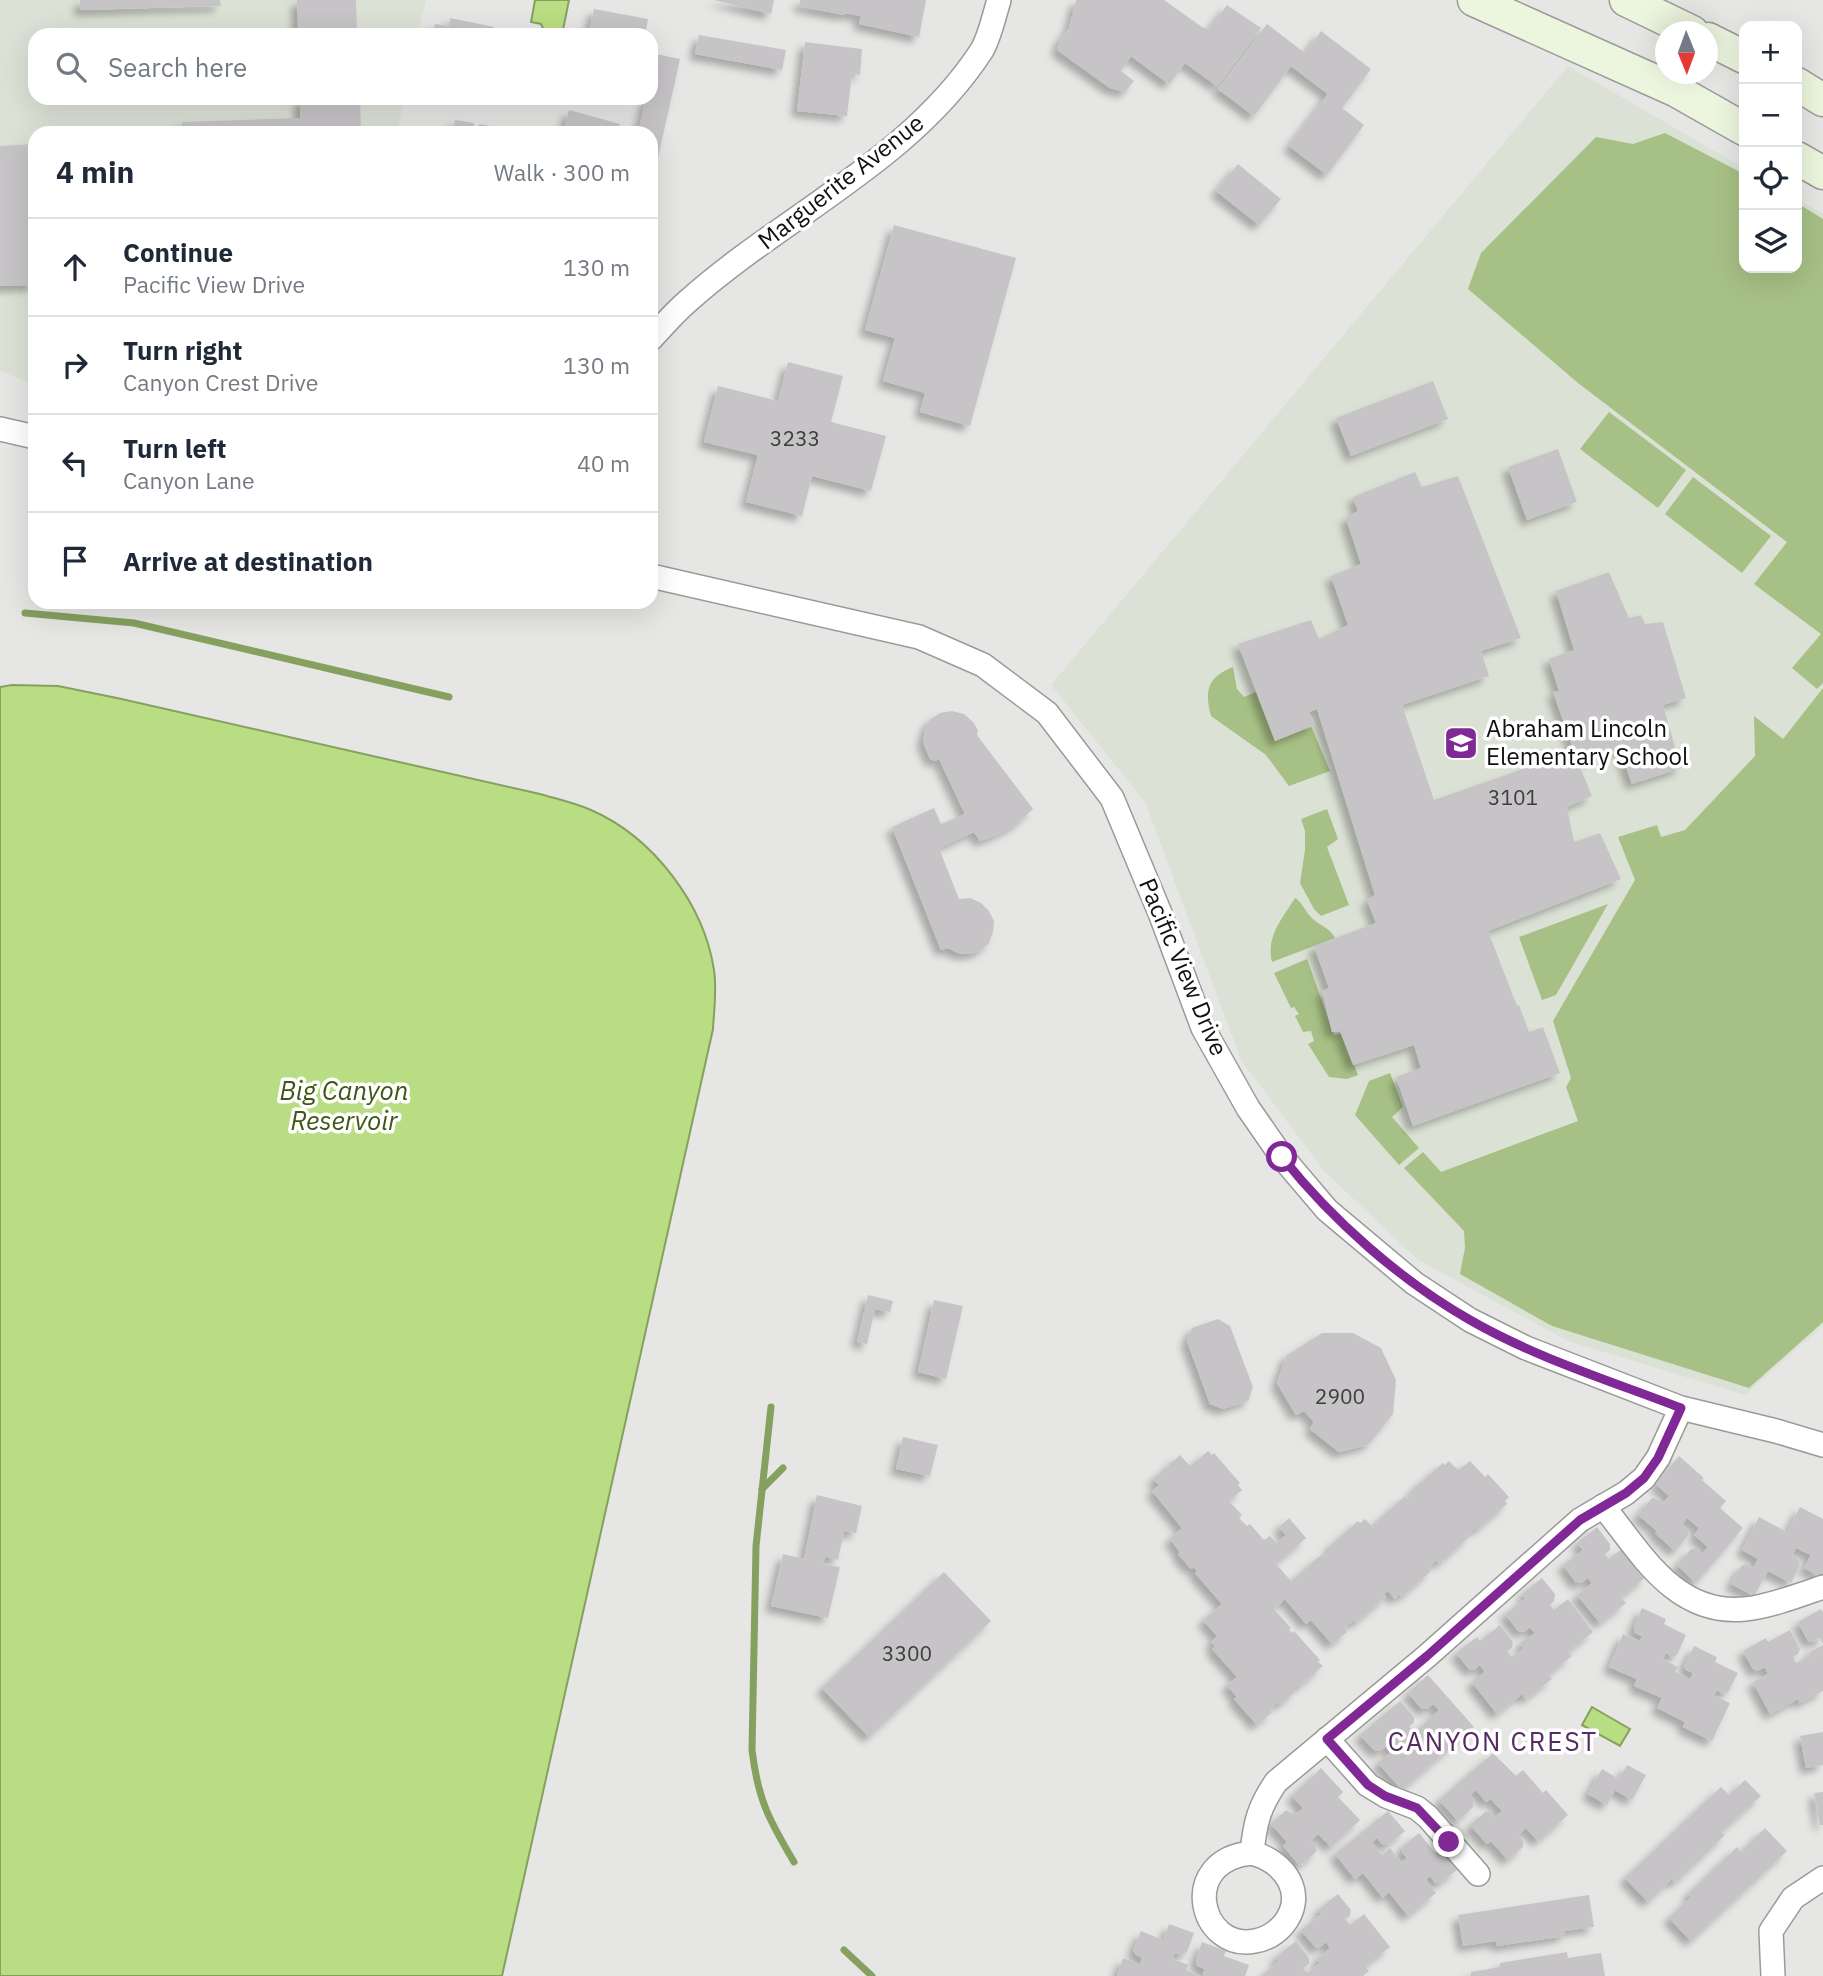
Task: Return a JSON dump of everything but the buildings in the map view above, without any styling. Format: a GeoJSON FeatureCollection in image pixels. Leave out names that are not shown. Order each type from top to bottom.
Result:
{"type":"FeatureCollection","features":[{"type":"Feature","properties":{"kind":"main road"},"geometry":{"type":"LineString","coordinates":[[1474,0],[1676,91],[1739,126]]}},
{"type":"Feature","properties":{"kind":"main road"},"geometry":{"type":"LineString","coordinates":[[1626,0],[1669,21]]}},
{"type":"Feature","properties":{"kind":"main road"},"geometry":{"type":"LineString","coordinates":[[1718,44],[1739,55]]}},
{"type":"Feature","properties":{"kind":"main road"},"geometry":{"type":"LineString","coordinates":[[1802,87],[1823,100]]}},
{"type":"Feature","properties":{"kind":"main road"},"geometry":{"type":"LineString","coordinates":[[1802,161],[1823,173]]}},
{"type":"Feature","properties":{"kind":"street","name":"Marguerite Avenue"},"geometry":{"type":"LineString","coordinates":[[658,332],[687,301],[880,156],[919,123],[946,96],[983,48],[999,0]]}},
{"type":"Feature","properties":{"kind":"street"},"geometry":{"type":"LineString","coordinates":[[0,429],[28,435]]}},
{"type":"Feature","properties":{"kind":"street","name":"Pacific View Drive"},"geometry":{"type":"LineString","coordinates":[[658,578],[919,637],[983,665],[1046,713],[1112,798],[1160,913],[1203,1028],[1248,1108],[1326,1210],[1414,1283],[1470,1320],[1526,1348],[1681,1408],[1776,1430],[1823,1445]]}},
{"type":"Feature","properties":{"kind":"street"},"geometry":{"type":"LineString","coordinates":[[1252,1853],[1255,1822],[1262,1802],[1276,1782],[1427,1656],[1580,1520],[1626,1493],[1644,1478],[1658,1458],[1681,1408]]}},
{"type":"Feature","properties":{"kind":"street"},"geometry":{"type":"LineString","coordinates":[[1603,1506],[1661,1580],[1678,1593],[1701,1604],[1726,1610],[1747,1609],[1823,1587]]}},
{"type":"Feature","properties":{"kind":"street"},"geometry":{"type":"LineString","coordinates":[[1327,1739],[1368,1785],[1385,1796],[1417,1808],[1478,1874]]}},
{"type":"Feature","properties":{"kind":"street"},"geometry":{"type":"LineString","coordinates":[[1773,1976],[1771,1931],[1793,1898],[1823,1878]]}},
{"type":"Feature","properties":{"kind":"shaded area"},"geometry":{"type":"Polygon","coordinates":[[[0,0],[426,0],[420,28],[28,28],[28,105],[403,105],[398,126],[28,126],[28,382],[0,371],[0,0]]]}},
{"type":"Feature","properties":{"kind":"shaded area","name":"Abraham Lincoln Elementary School"},"geometry":{"type":"Polygon","coordinates":[[[1568,66],[1739,165],[1739,273],[1802,273],[1802,202],[1823,214],[1823,1326],[1745,1395],[1568,1341],[1418,1260],[1324,1171],[1241,1060],[1145,802],[1051,685],[1568,66]]]}},
{"type":"Feature","properties":{"kind":"shaded area"},"geometry":{"type":"Polygon","coordinates":[[[1665,133],[1739,171],[1739,273],[1802,273],[1802,206],[1823,219],[1823,683],[1817,689],[1792,668],[1821,634],[1754,584],[1787,542],[1578,383],[1468,289],[1481,253],[1596,137],[1633,144],[1665,133]]]}},
{"type":"Feature","properties":{"kind":"shaded area"},"geometry":{"type":"Polygon","coordinates":[[[1609,412],[1686,470],[1658,508],[1580,449],[1609,412]]]}},
{"type":"Feature","properties":{"kind":"shaded area"},"geometry":{"type":"Polygon","coordinates":[[[1693,477],[1771,536],[1742,573],[1665,514],[1693,477]]]}},
{"type":"Feature","properties":{"kind":"shaded area"},"geometry":{"type":"Polygon","coordinates":[[[1233,667],[1237,689],[1244,697],[1256,692],[1275,741],[1311,726],[1330,771],[1289,786],[1266,755],[1211,716],[1208,699],[1210,686],[1218,675],[1233,667]]]}},
{"type":"Feature","properties":{"kind":"shaded area"},"geometry":{"type":"Polygon","coordinates":[[[1823,688],[1823,1322],[1749,1388],[1552,1326],[1460,1274],[1465,1248],[1464,1231],[1404,1168],[1423,1152],[1441,1172],[1578,1121],[1566,1087],[1571,1078],[1553,1021],[1635,880],[1618,837],[1657,825],[1661,837],[1685,830],[1755,756],[1754,716],[1783,739],[1823,688]]]}},
{"type":"Feature","properties":{"kind":"shaded area"},"geometry":{"type":"Polygon","coordinates":[[[1327,809],[1338,839],[1327,847],[1349,905],[1321,916],[1314,909],[1300,883],[1305,850],[1305,831],[1301,819],[1327,809]]]}},
{"type":"Feature","properties":{"kind":"shaded area"},"geometry":{"type":"Polygon","coordinates":[[[1295,898],[1311,917],[1328,929],[1335,938],[1272,962],[1273,936],[1295,898]]]}},
{"type":"Feature","properties":{"kind":"shaded area"},"geometry":{"type":"Polygon","coordinates":[[[1608,904],[1556,995],[1542,1000],[1519,937],[1608,904]]]}},
{"type":"Feature","properties":{"kind":"shaded area"},"geometry":{"type":"Polygon","coordinates":[[[1307,959],[1334,1035],[1341,1033],[1358,1075],[1347,1079],[1329,1077],[1308,1044],[1314,1041],[1311,1031],[1303,1032],[1295,1016],[1299,1014],[1294,1007],[1291,1008],[1274,973],[1307,959]]]}},
{"type":"Feature","properties":{"kind":"shaded area"},"geometry":{"type":"Polygon","coordinates":[[[1390,1073],[1403,1107],[1392,1117],[1419,1148],[1399,1165],[1355,1115],[1369,1081],[1390,1073]]]}},
{"type":"Feature","properties":{"kind":"water"},"geometry":{"type":"Polygon","coordinates":[[[535,0],[569,0],[563,28],[543,28],[541,24],[531,22],[535,0]]]}},
{"type":"Feature","properties":{"kind":"water","name":"Big Canyon Reservoir"},"geometry":{"type":"Polygon","coordinates":[[[58,686],[117,698],[579,805],[614,822],[655,855],[687,897],[699,921],[714,970],[713,1029],[502,1976],[0,1976],[0,687],[58,686]]]}},
{"type":"Feature","properties":{"kind":"water"},"geometry":{"type":"Polygon","coordinates":[[[1592,1707],[1630,1729],[1620,1746],[1582,1725],[1592,1707]]]}},
{"type":"Feature","properties":{"kind":"waterway"},"geometry":{"type":"LineString","coordinates":[[25,613],[134,623],[449,697]]}},
{"type":"Feature","properties":{"kind":"waterway"},"geometry":{"type":"LineString","coordinates":[[771,1407],[756,1546],[752,1750],[766,1809],[794,1862]]}},
{"type":"Feature","properties":{"kind":"waterway"},"geometry":{"type":"LineString","coordinates":[[762,1489],[783,1468]]}},
{"type":"Feature","properties":{"kind":"waterway"},"geometry":{"type":"LineString","coordinates":[[844,1950],[872,1976]]}},
{"type":"Feature","properties":{"kind":"place","name":"Abraham Lincoln Elementary School"},"geometry":{"type":"Point","coordinates":[1461,743]}},
{"type":"Feature","properties":{"kind":"district","name":"CANYON CREST"},"geometry":{"type":"Point","coordinates":[1493,1742]}},
{"type":"Feature","properties":{"kind":"route"},"geometry":{"type":"LineString","coordinates":[[1282,1157],[1326,1210],[1414,1283],[1470,1320],[1526,1348],[1681,1408],[1658,1458],[1644,1478],[1626,1493],[1580,1520],[1427,1656],[1327,1739],[1368,1785],[1385,1796],[1417,1808],[1449,1842]]}}]}
